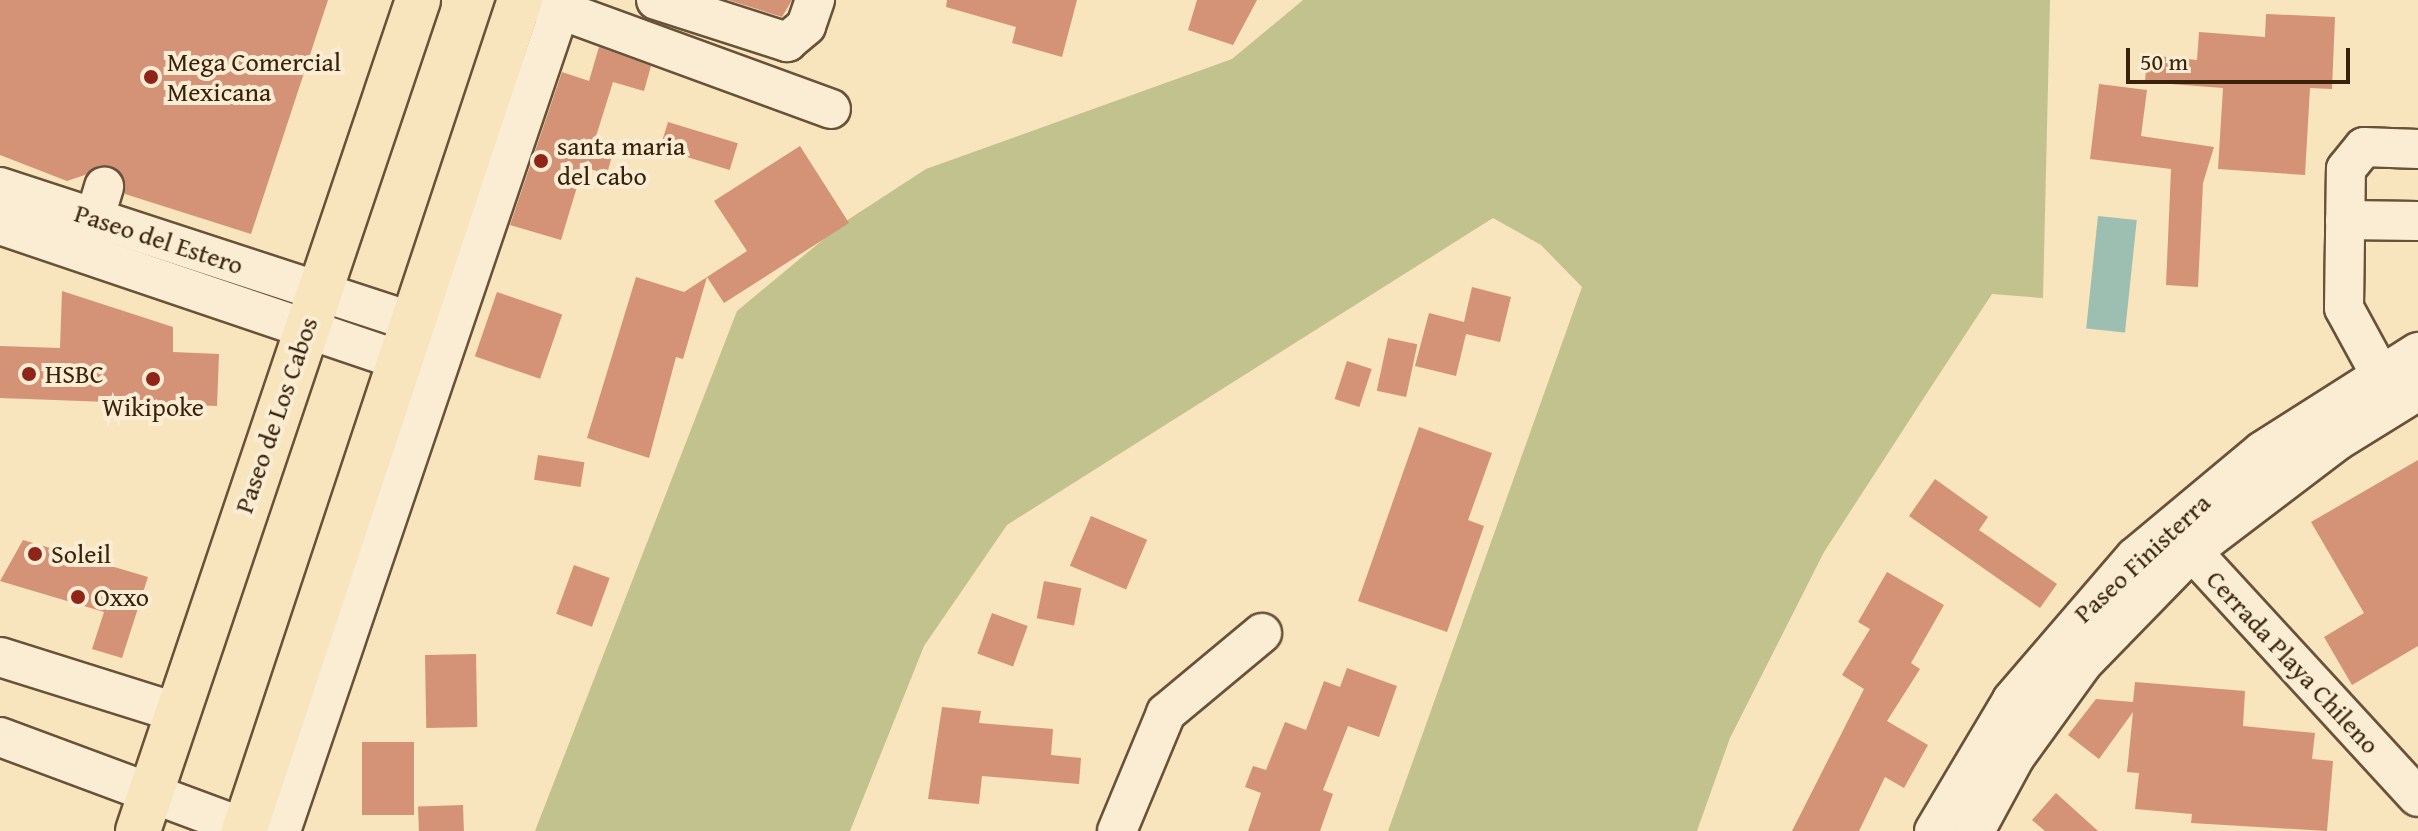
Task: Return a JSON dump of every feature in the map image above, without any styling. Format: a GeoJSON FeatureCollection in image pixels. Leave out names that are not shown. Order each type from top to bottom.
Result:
{"type":"FeatureCollection","features":[{"type":"Feature","properties":{"kind":"main road","name":"Paseo de Los Cabos"},"geometry":{"type":"LineString","coordinates":[[138,831],[418,0]]}},
{"type":"Feature","properties":{"kind":"main road"},"geometry":{"type":"LineString","coordinates":[[256,830],[408,342],[538,3]]}},
{"type":"Feature","properties":{"kind":"street"},"geometry":{"type":"LineString","coordinates":[[656,0],[787,42],[806,26],[815,0]]}},
{"type":"Feature","properties":{"kind":"street"},"geometry":{"type":"LineString","coordinates":[[0,737],[151,789],[256,830],[538,3],[831,109]]}},
{"type":"Feature","properties":{"kind":"street"},"geometry":{"type":"LineString","coordinates":[[2380,374],[2344,308],[2346,169],[2354,153],[2418,149]]}},
{"type":"Feature","properties":{"kind":"street","name":"Paseo del Estero"},"geometry":{"type":"LineString","coordinates":[[0,189],[94,220],[312,308],[408,342]]}},
{"type":"Feature","properties":{"kind":"street","name":"Paseo del Estero"},"geometry":{"type":"LineString","coordinates":[[0,225],[94,220]]}},
{"type":"Feature","properties":{"kind":"street"},"geometry":{"type":"LineString","coordinates":[[2345,220],[2418,221]]}},
{"type":"Feature","properties":{"kind":"street","name":"Paseo Finisterra"},"geometry":{"type":"LineString","coordinates":[[1934,831],[1966,770],[2069,652],[2262,451],[2418,352]]}},
{"type":"Feature","properties":{"kind":"street","name":"Paseo Finisterra"},"geometry":{"type":"LineString","coordinates":[[2180,539],[2299,468],[2418,391]]}},
{"type":"Feature","properties":{"kind":"street","name":"Cerrada Playa Chileno"},"geometry":{"type":"LineString","coordinates":[[2180,539],[2418,797]]}},
{"type":"Feature","properties":{"kind":"street"},"geometry":{"type":"LineString","coordinates":[[1117,831],[1166,713],[1262,633]]}},
{"type":"Feature","properties":{"kind":"street","name":"Paseo Finisterra"},"geometry":{"type":"LineString","coordinates":[[1975,831],[2069,652]]}},
{"type":"Feature","properties":{"kind":"street"},"geometry":{"type":"LineString","coordinates":[[0,657],[176,712]]}},
{"type":"Feature","properties":{"kind":"green space"},"geometry":{"type":"Polygon","coordinates":[[[1303,0],[2050,0],[2043,298],[1992,294],[1927,393],[1824,552],[1730,738],[1697,831],[1388,831],[1582,287],[1541,245],[1493,218],[1007,525],[924,646],[850,831],[535,831],[737,311],[843,223],[926,169],[1232,59],[1303,0]]]}},
{"type":"Feature","properties":{"kind":"shaded area"},"geometry":{"type":"Polygon","coordinates":[[[2098,216],[2137,220],[2125,332],[2086,328],[2098,216]]]}},
{"type":"Feature","properties":{"kind":"building","name":"Mega Comercial Mexicana"},"geometry":{"type":"Polygon","coordinates":[[[0,0],[328,0],[251,234],[125,194],[125,181],[111,166],[67,181],[0,155],[0,0]]]}},
{"type":"Feature","properties":{"kind":"building"},"geometry":{"type":"Polygon","coordinates":[[[728,0],[792,0],[782,17],[728,0]]]}},
{"type":"Feature","properties":{"kind":"building"},"geometry":{"type":"Polygon","coordinates":[[[947,0],[1077,0],[1062,57],[1012,43],[1016,27],[946,7],[947,0]]]}},
{"type":"Feature","properties":{"kind":"building"},"geometry":{"type":"Polygon","coordinates":[[[1197,0],[1257,0],[1233,45],[1188,30],[1197,0]]]}},
{"type":"Feature","properties":{"kind":"building"},"geometry":{"type":"Polygon","coordinates":[[[2266,14],[2335,17],[2332,89],[2310,88],[2305,175],[2218,169],[2223,88],[2145,82],[2147,55],[2197,60],[2199,32],[2265,37],[2266,14]]]}},
{"type":"Feature","properties":{"kind":"building"},"geometry":{"type":"Polygon","coordinates":[[[599,47],[651,66],[644,91],[613,82],[593,146],[613,152],[607,174],[583,167],[561,240],[510,225],[562,72],[589,81],[599,47]]]}},
{"type":"Feature","properties":{"kind":"building"},"geometry":{"type":"Polygon","coordinates":[[[2099,84],[2147,90],[2141,136],[2214,147],[2203,183],[2198,287],[2166,285],[2171,169],[2090,159],[2099,84]]]}},
{"type":"Feature","properties":{"kind":"building"},"geometry":{"type":"Polygon","coordinates":[[[668,122],[738,143],[730,170],[660,149],[668,122]]]}},
{"type":"Feature","properties":{"kind":"building"},"geometry":{"type":"Polygon","coordinates":[[[800,146],[849,223],[724,303],[707,277],[747,251],[714,201],[800,146]]]}},
{"type":"Feature","properties":{"kind":"building"},"geometry":{"type":"Polygon","coordinates":[[[636,277],[684,292],[707,277],[683,359],[676,357],[649,458],[587,438],[636,277]]]}},
{"type":"Feature","properties":{"kind":"building"},"geometry":{"type":"Polygon","coordinates":[[[1472,287],[1511,297],[1500,342],[1466,334],[1456,376],[1415,366],[1429,313],[1464,322],[1472,287]]]}},
{"type":"Feature","properties":{"kind":"building"},"geometry":{"type":"Polygon","coordinates":[[[62,291],[173,327],[173,352],[219,354],[217,406],[0,398],[0,346],[60,348],[62,291]]]}},
{"type":"Feature","properties":{"kind":"building"},"geometry":{"type":"Polygon","coordinates":[[[497,292],[562,314],[540,379],[475,356],[497,292]]]}},
{"type":"Feature","properties":{"kind":"building"},"geometry":{"type":"Polygon","coordinates":[[[1388,338],[1417,344],[1406,397],[1377,391],[1388,338]]]}},
{"type":"Feature","properties":{"kind":"building"},"geometry":{"type":"Polygon","coordinates":[[[1347,361],[1372,369],[1359,407],[1335,399],[1347,361]]]}},
{"type":"Feature","properties":{"kind":"building"},"geometry":{"type":"Polygon","coordinates":[[[1419,427],[1492,453],[1468,520],[1484,526],[1447,632],[1358,601],[1419,427]]]}},
{"type":"Feature","properties":{"kind":"building"},"geometry":{"type":"Polygon","coordinates":[[[538,455],[584,462],[581,487],[534,480],[538,455]]]}},
{"type":"Feature","properties":{"kind":"building"},"geometry":{"type":"Polygon","coordinates":[[[2418,460],[2418,646],[2352,685],[2324,637],[2364,613],[2311,522],[2418,460]]]}},
{"type":"Feature","properties":{"kind":"building"},"geometry":{"type":"Polygon","coordinates":[[[1935,479],[1988,517],[1979,530],[2057,584],[2040,608],[1909,516],[1935,479]]]}},
{"type":"Feature","properties":{"kind":"building"},"geometry":{"type":"Polygon","coordinates":[[[1091,516],[1147,540],[1126,590],[1070,566],[1091,516]]]}},
{"type":"Feature","properties":{"kind":"building"},"geometry":{"type":"Polygon","coordinates":[[[23,540],[148,577],[122,658],[92,649],[104,612],[0,581],[23,540]]]}},
{"type":"Feature","properties":{"kind":"building"},"geometry":{"type":"Polygon","coordinates":[[[574,565],[610,578],[592,627],[556,614],[574,565]]]}},
{"type":"Feature","properties":{"kind":"building"},"geometry":{"type":"Polygon","coordinates":[[[1887,572],[1944,605],[1911,663],[1920,669],[1887,721],[1928,745],[1904,788],[1885,777],[1859,831],[1792,831],[1864,689],[1842,675],[1870,629],[1858,622],[1887,572]]]}},
{"type":"Feature","properties":{"kind":"building"},"geometry":{"type":"Polygon","coordinates":[[[1044,581],[1081,588],[1074,626],[1037,618],[1044,581]]]}},
{"type":"Feature","properties":{"kind":"building"},"geometry":{"type":"Polygon","coordinates":[[[992,613],[1028,626],[1013,666],[977,653],[992,613]]]}},
{"type":"Feature","properties":{"kind":"building"},"geometry":{"type":"Polygon","coordinates":[[[476,654],[477,727],[426,728],[425,655],[476,654]]]}},
{"type":"Feature","properties":{"kind":"building"},"geometry":{"type":"Polygon","coordinates":[[[1347,668],[1397,686],[1379,737],[1348,726],[1323,790],[1333,794],[1320,831],[1248,831],[1261,793],[1245,787],[1253,766],[1266,770],[1285,722],[1306,730],[1324,681],[1340,687],[1347,668]]]}},
{"type":"Feature","properties":{"kind":"building"},"geometry":{"type":"Polygon","coordinates":[[[2135,682],[2245,691],[2243,726],[2315,733],[2312,759],[2333,761],[2327,831],[2191,823],[2192,814],[2135,809],[2139,773],[2127,772],[2133,712],[2099,759],[2068,735],[2096,699],[2133,702],[2135,682]]]}},
{"type":"Feature","properties":{"kind":"building"},"geometry":{"type":"Polygon","coordinates":[[[942,707],[981,711],[979,723],[1053,729],[1051,755],[1081,758],[1079,784],[982,776],[979,804],[928,799],[942,707]]]}},
{"type":"Feature","properties":{"kind":"building"},"geometry":{"type":"Polygon","coordinates":[[[362,742],[414,742],[414,815],[362,815],[362,742]]]}},
{"type":"Feature","properties":{"kind":"building"},"geometry":{"type":"Polygon","coordinates":[[[2056,793],[2098,831],[2045,831],[2032,820],[2056,793]]]}},
{"type":"Feature","properties":{"kind":"building"},"geometry":{"type":"Polygon","coordinates":[[[463,805],[464,831],[419,831],[418,807],[463,805]]]}},
{"type":"Feature","properties":{"kind":"place","name":"Mega Comercial Mexicana"},"geometry":{"type":"Point","coordinates":[151,77]}},
{"type":"Feature","properties":{"kind":"place","name":"santa maria del cabo"},"geometry":{"type":"Point","coordinates":[541,161]}},
{"type":"Feature","properties":{"kind":"place","name":"HSBC"},"geometry":{"type":"Point","coordinates":[29,374]}},
{"type":"Feature","properties":{"kind":"place","name":"Wikipoke"},"geometry":{"type":"Point","coordinates":[153,379]}},
{"type":"Feature","properties":{"kind":"place","name":"Soleil"},"geometry":{"type":"Point","coordinates":[35,554]}},
{"type":"Feature","properties":{"kind":"place","name":"Oxxo"},"geometry":{"type":"Point","coordinates":[78,597]}}]}
